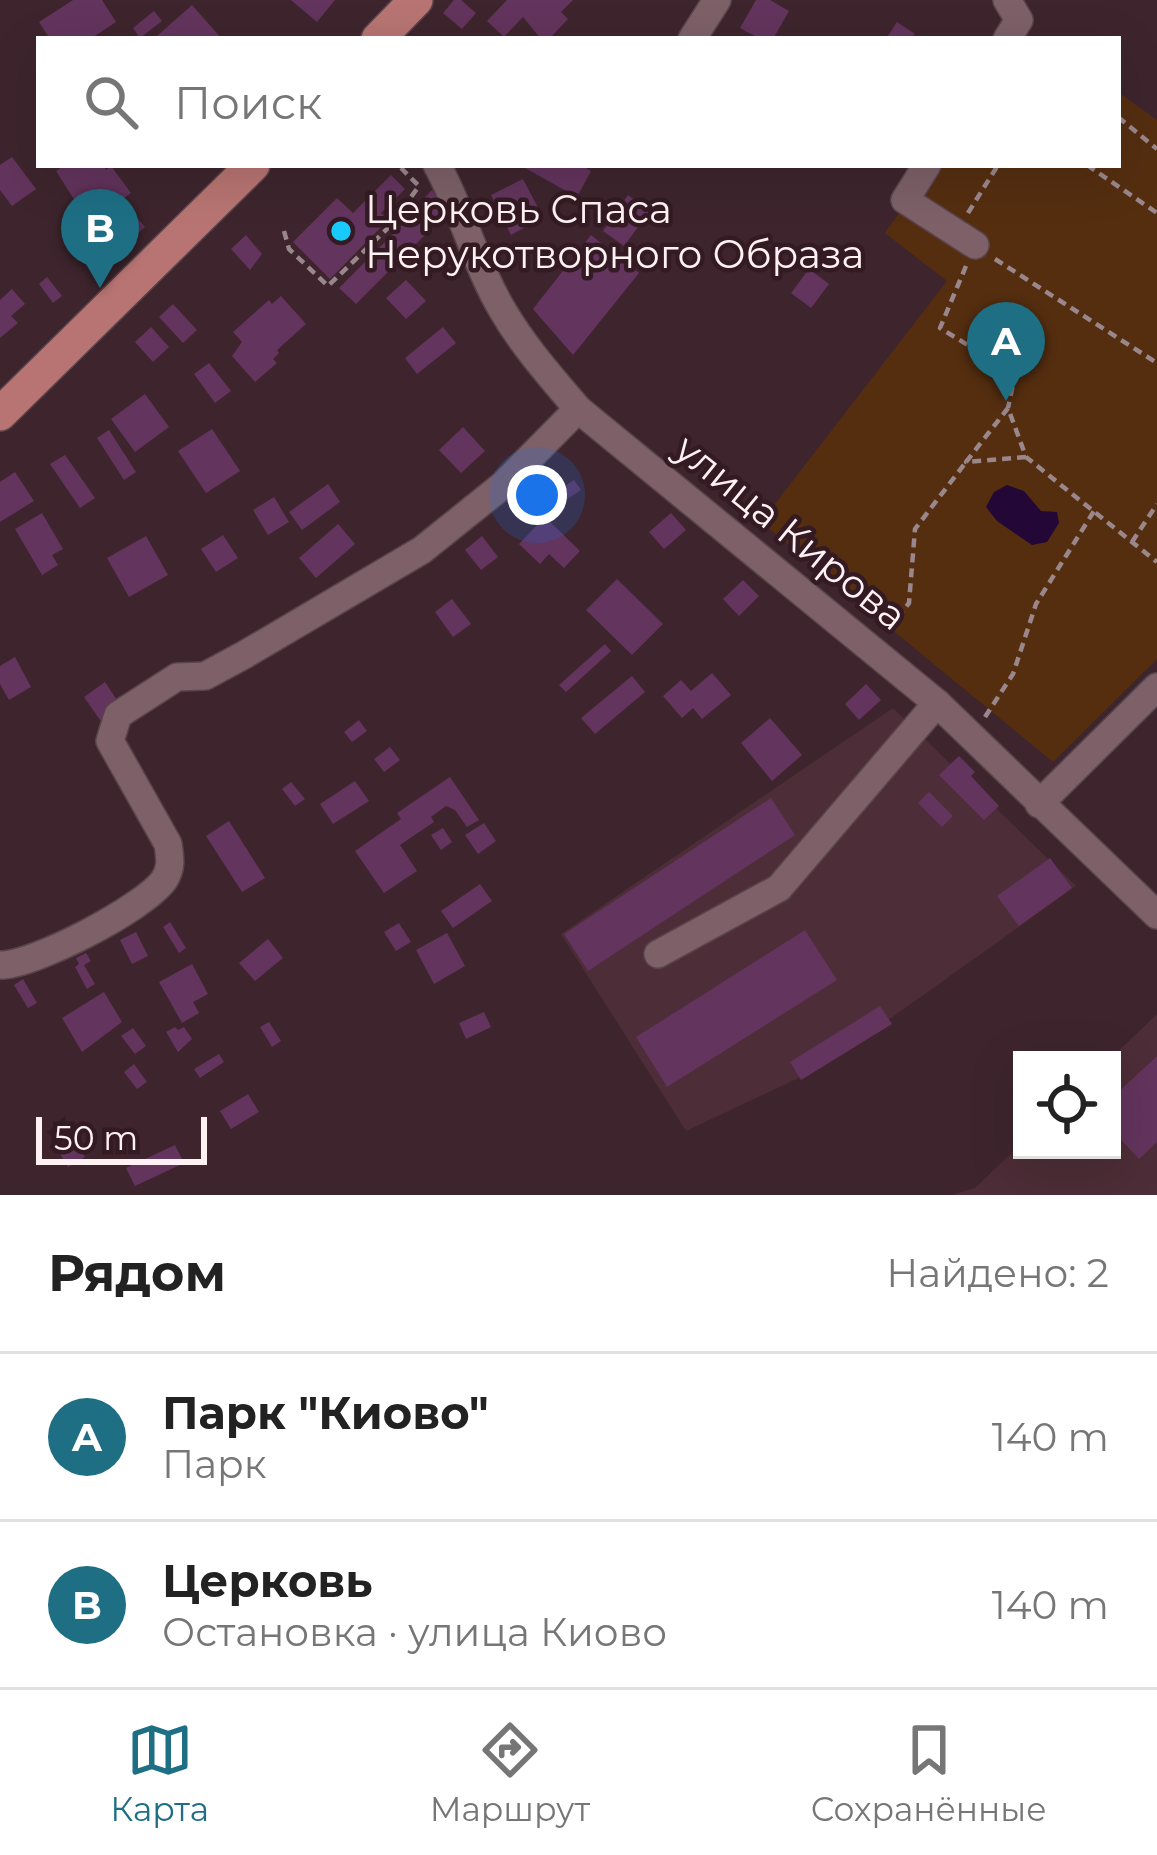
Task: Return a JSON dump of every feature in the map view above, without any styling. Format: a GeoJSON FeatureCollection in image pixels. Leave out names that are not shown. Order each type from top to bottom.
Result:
{"type":"FeatureCollection","features":[{"type":"Feature","properties":{"kind":"main road"},"geometry":{"type":"LineString","coordinates":[[382,36],[416,0]]}},
{"type":"Feature","properties":{"kind":"main road"},"geometry":{"type":"LineString","coordinates":[[0,414],[250,168]]}},
{"type":"Feature","properties":{"kind":"street"},"geometry":{"type":"LineString","coordinates":[[694,36],[717,0]]}},
{"type":"Feature","properties":{"kind":"street","name":"улица Кирова"},"geometry":{"type":"LineString","coordinates":[[439,168],[500,308],[578,409],[937,703],[1157,915]]}},
{"type":"Feature","properties":{"kind":"street"},"geometry":{"type":"LineString","coordinates":[[925,168],[904,200],[965,239]]}},
{"type":"Feature","properties":{"kind":"street"},"geometry":{"type":"LineString","coordinates":[[0,965],[21,964],[134,906],[165,878],[171,864],[168,844],[110,741],[118,715],[177,677],[205,676],[422,550],[502,484],[578,409]]}},
{"type":"Feature","properties":{"kind":"street"},"geometry":{"type":"LineString","coordinates":[[1039,804],[1157,687]]}},
{"type":"Feature","properties":{"kind":"street"},"geometry":{"type":"LineString","coordinates":[[658,954],[779,888],[937,703]]}},
{"type":"Feature","properties":{"kind":"path"},"geometry":{"type":"LineString","coordinates":[[1121,119],[1157,148]]}},
{"type":"Feature","properties":{"kind":"path"},"geometry":{"type":"LineString","coordinates":[[284,231],[289,249],[328,286],[389,227],[419,186],[401,168]]}},
{"type":"Feature","properties":{"kind":"path"},"geometry":{"type":"LineString","coordinates":[[874,649],[909,602],[915,529],[1008,408],[1013,386],[1007,369],[940,328],[965,239],[997,168]]}},
{"type":"Feature","properties":{"kind":"path"},"geometry":{"type":"LineString","coordinates":[[1091,168],[1157,214]]}},
{"type":"Feature","properties":{"kind":"path"},"geometry":{"type":"LineString","coordinates":[[965,239],[1157,363]]}},
{"type":"Feature","properties":{"kind":"path"},"geometry":{"type":"LineString","coordinates":[[1008,408],[1026,457],[1157,562]]}},
{"type":"Feature","properties":{"kind":"path"},"geometry":{"type":"LineString","coordinates":[[966,462],[1026,457]]}},
{"type":"Feature","properties":{"kind":"path"},"geometry":{"type":"LineString","coordinates":[[1132,542],[1157,504]]}},
{"type":"Feature","properties":{"kind":"path"},"geometry":{"type":"LineString","coordinates":[[972,737],[1013,674],[1036,604],[1094,512]]}},
{"type":"Feature","properties":{"kind":"shaded area"},"geometry":{"type":"Polygon","coordinates":[[[1121,94],[1157,120],[1157,659],[1053,762],[761,522],[947,281],[885,233],[931,168],[1121,168],[1121,94]]]}},
{"type":"Feature","properties":{"kind":"shaded area"},"geometry":{"type":"Polygon","coordinates":[[[1007,485],[1024,491],[1041,511],[1057,512],[1059,523],[1047,542],[1032,545],[997,521],[986,507],[994,492],[1007,485]]]}},
{"type":"Feature","properties":{"kind":"shaded area"},"geometry":{"type":"Polygon","coordinates":[[[893,708],[1076,886],[824,1066],[686,1131],[561,934],[893,708]]]}},
{"type":"Feature","properties":{"kind":"shaded area"},"geometry":{"type":"Polygon","coordinates":[[[1157,1014],[1157,1195],[951,1195],[975,1188],[1013,1152],[1013,1159],[1121,1159],[1118,1051],[1157,1014]]]}},
{"type":"Feature","properties":{"kind":"building"},"geometry":{"type":"Polygon","coordinates":[[[73,0],[102,0],[116,22],[95,36],[48,36],[39,22],[73,0]]]}},
{"type":"Feature","properties":{"kind":"building"},"geometry":{"type":"Polygon","coordinates":[[[291,0],[335,0],[317,22],[291,0]]]}},
{"type":"Feature","properties":{"kind":"building"},"geometry":{"type":"Polygon","coordinates":[[[454,0],[476,13],[462,29],[443,13],[454,0]]]}},
{"type":"Feature","properties":{"kind":"building"},"geometry":{"type":"Polygon","coordinates":[[[507,0],[573,0],[561,12],[568,19],[552,36],[539,36],[523,17],[505,36],[487,21],[507,0]]]}},
{"type":"Feature","properties":{"kind":"building"},"geometry":{"type":"Polygon","coordinates":[[[756,0],[770,0],[789,11],[775,36],[755,36],[740,28],[756,0]]]}},
{"type":"Feature","properties":{"kind":"building"},"geometry":{"type":"Polygon","coordinates":[[[192,5],[219,36],[157,36],[192,5]]]}},
{"type":"Feature","properties":{"kind":"building"},"geometry":{"type":"Polygon","coordinates":[[[154,11],[162,21],[143,36],[133,28],[154,11]]]}},
{"type":"Feature","properties":{"kind":"building"},"geometry":{"type":"Polygon","coordinates":[[[897,22],[915,34],[913,36],[888,36],[897,22]]]}},
{"type":"Feature","properties":{"kind":"building"},"geometry":{"type":"Polygon","coordinates":[[[12,157],[36,189],[12,206],[0,190],[0,165],[12,157]]]}},
{"type":"Feature","properties":{"kind":"building"},"geometry":{"type":"Polygon","coordinates":[[[112,168],[131,193],[89,223],[56,171],[112,168]]]}},
{"type":"Feature","properties":{"kind":"building"},"geometry":{"type":"Polygon","coordinates":[[[525,168],[586,168],[591,171],[577,197],[525,168]]]}},
{"type":"Feature","properties":{"kind":"building","name":"Церковь Спаса Нерукотворного Образа"},"geometry":{"type":"Polygon","coordinates":[[[391,175],[405,189],[381,213],[388,220],[330,279],[293,242],[337,198],[353,213],[391,175]]]}},
{"type":"Feature","properties":{"kind":"building"},"geometry":{"type":"Polygon","coordinates":[[[523,179],[543,217],[511,235],[491,195],[523,179]]]}},
{"type":"Feature","properties":{"kind":"building"},"geometry":{"type":"Polygon","coordinates":[[[432,190],[447,213],[356,304],[339,288],[432,190]]]}},
{"type":"Feature","properties":{"kind":"building"},"geometry":{"type":"Polygon","coordinates":[[[628,195],[650,211],[624,246],[603,231],[628,195]]]}},
{"type":"Feature","properties":{"kind":"building"},"geometry":{"type":"Polygon","coordinates":[[[128,207],[145,227],[133,238],[116,218],[128,207]]]}},
{"type":"Feature","properties":{"kind":"building"},"geometry":{"type":"Polygon","coordinates":[[[246,235],[262,254],[250,270],[231,249],[246,235]]]}},
{"type":"Feature","properties":{"kind":"building"},"geometry":{"type":"Polygon","coordinates":[[[591,235],[639,273],[573,355],[533,309],[591,235]]]}},
{"type":"Feature","properties":{"kind":"building"},"geometry":{"type":"Polygon","coordinates":[[[809,269],[829,284],[811,308],[791,293],[809,269]]]}},
{"type":"Feature","properties":{"kind":"building"},"geometry":{"type":"Polygon","coordinates":[[[47,277],[62,296],[53,303],[39,284],[47,277]]]}},
{"type":"Feature","properties":{"kind":"building"},"geometry":{"type":"Polygon","coordinates":[[[406,280],[426,301],[406,319],[386,298],[406,280]]]}},
{"type":"Feature","properties":{"kind":"building"},"geometry":{"type":"Polygon","coordinates":[[[12,289],[25,304],[11,316],[18,323],[0,338],[0,300],[12,289]]]}},
{"type":"Feature","properties":{"kind":"building"},"geometry":{"type":"Polygon","coordinates":[[[281,296],[306,324],[277,350],[273,359],[277,363],[255,382],[232,356],[242,342],[233,332],[269,300],[272,304],[281,296]]]}},
{"type":"Feature","properties":{"kind":"building"},"geometry":{"type":"Polygon","coordinates":[[[173,304],[197,330],[183,343],[159,317],[173,304]]]}},
{"type":"Feature","properties":{"kind":"building"},"geometry":{"type":"Polygon","coordinates":[[[151,327],[169,347],[153,362],[135,342],[151,327]]]}},
{"type":"Feature","properties":{"kind":"building"},"geometry":{"type":"Polygon","coordinates":[[[443,327],[456,343],[417,374],[405,358],[443,327]]]}},
{"type":"Feature","properties":{"kind":"building"},"geometry":{"type":"Polygon","coordinates":[[[209,363],[231,391],[215,403],[194,374],[209,363]]]}},
{"type":"Feature","properties":{"kind":"building"},"geometry":{"type":"Polygon","coordinates":[[[145,394],[169,427],[135,452],[111,419],[145,394]]]}},
{"type":"Feature","properties":{"kind":"building"},"geometry":{"type":"Polygon","coordinates":[[[463,427],[485,451],[461,473],[439,450],[463,427]]]}},
{"type":"Feature","properties":{"kind":"building"},"geometry":{"type":"Polygon","coordinates":[[[212,429],[240,471],[206,493],[178,451],[212,429]]]}},
{"type":"Feature","properties":{"kind":"building"},"geometry":{"type":"Polygon","coordinates":[[[109,430],[136,472],[124,480],[97,438],[109,430]]]}},
{"type":"Feature","properties":{"kind":"building"},"geometry":{"type":"Polygon","coordinates":[[[65,455],[95,498],[80,508],[50,464],[65,455]]]}},
{"type":"Feature","properties":{"kind":"building"},"geometry":{"type":"Polygon","coordinates":[[[15,472],[34,501],[0,522],[0,482],[15,472]]]}},
{"type":"Feature","properties":{"kind":"building"},"geometry":{"type":"Polygon","coordinates":[[[574,480],[581,490],[558,505],[552,494],[574,480]]]}},
{"type":"Feature","properties":{"kind":"building"},"geometry":{"type":"Polygon","coordinates":[[[328,484],[340,502],[302,530],[289,512],[328,484]]]}},
{"type":"Feature","properties":{"kind":"building"},"geometry":{"type":"Polygon","coordinates":[[[274,497],[289,522],[268,535],[253,510],[274,497]]]}},
{"type":"Feature","properties":{"kind":"building"},"geometry":{"type":"Polygon","coordinates":[[[42,513],[63,549],[52,555],[58,565],[42,575],[15,529],[42,513]]]}},
{"type":"Feature","properties":{"kind":"building"},"geometry":{"type":"Polygon","coordinates":[[[671,513],[686,530],[664,549],[649,532],[671,513]]]}},
{"type":"Feature","properties":{"kind":"building"},"geometry":{"type":"Polygon","coordinates":[[[545,517],[580,551],[564,568],[549,554],[540,564],[519,544],[545,517]]]}},
{"type":"Feature","properties":{"kind":"building"},"geometry":{"type":"Polygon","coordinates":[[[338,524],[355,544],[316,578],[299,558],[338,524]]]}},
{"type":"Feature","properties":{"kind":"building"},"geometry":{"type":"Polygon","coordinates":[[[223,535],[238,558],[216,572],[201,549],[223,535]]]}},
{"type":"Feature","properties":{"kind":"building"},"geometry":{"type":"Polygon","coordinates":[[[146,536],[168,575],[129,597],[107,558],[146,536]]]}},
{"type":"Feature","properties":{"kind":"building"},"geometry":{"type":"Polygon","coordinates":[[[482,536],[498,557],[481,570],[465,550],[482,536]]]}},
{"type":"Feature","properties":{"kind":"building"},"geometry":{"type":"Polygon","coordinates":[[[617,579],[663,624],[632,655],[586,610],[617,579]]]}},
{"type":"Feature","properties":{"kind":"building"},"geometry":{"type":"Polygon","coordinates":[[[743,580],[759,596],[739,616],[723,599],[743,580]]]}},
{"type":"Feature","properties":{"kind":"building"},"geometry":{"type":"Polygon","coordinates":[[[452,599],[471,624],[453,637],[435,612],[452,599]]]}},
{"type":"Feature","properties":{"kind":"building"},"geometry":{"type":"Polygon","coordinates":[[[605,644],[611,651],[566,692],[559,685],[605,644]]]}},
{"type":"Feature","properties":{"kind":"building"},"geometry":{"type":"Polygon","coordinates":[[[15,657],[31,687],[9,700],[0,684],[0,666],[15,657]]]}},
{"type":"Feature","properties":{"kind":"building"},"geometry":{"type":"Polygon","coordinates":[[[712,673],[731,695],[702,719],[693,708],[682,718],[663,696],[681,680],[691,691],[712,673]]]}},
{"type":"Feature","properties":{"kind":"building"},"geometry":{"type":"Polygon","coordinates":[[[632,676],[645,692],[595,734],[581,718],[632,676]]]}},
{"type":"Feature","properties":{"kind":"building"},"geometry":{"type":"Polygon","coordinates":[[[105,682],[121,706],[100,720],[84,697],[105,682]]]}},
{"type":"Feature","properties":{"kind":"building"},"geometry":{"type":"Polygon","coordinates":[[[866,684],[881,700],[859,720],[845,704],[866,684]]]}},
{"type":"Feature","properties":{"kind":"building"},"geometry":{"type":"Polygon","coordinates":[[[770,718],[802,755],[772,781],[741,743],[770,718]]]}},
{"type":"Feature","properties":{"kind":"building"},"geometry":{"type":"Polygon","coordinates":[[[359,720],[367,731],[352,742],[344,732],[359,720]]]}},
{"type":"Feature","properties":{"kind":"building"},"geometry":{"type":"Polygon","coordinates":[[[390,747],[400,760],[384,772],[374,759],[390,747]]]}},
{"type":"Feature","properties":{"kind":"building"},"geometry":{"type":"Polygon","coordinates":[[[959,756],[999,806],[984,820],[939,775],[959,756]]]}},
{"type":"Feature","properties":{"kind":"building"},"geometry":{"type":"Polygon","coordinates":[[[450,777],[479,820],[467,827],[446,806],[431,817],[434,822],[400,845],[417,871],[384,893],[355,851],[401,819],[397,813],[450,777]]]}},
{"type":"Feature","properties":{"kind":"building"},"geometry":{"type":"Polygon","coordinates":[[[355,781],[369,801],[333,824],[320,804],[355,781]]]}},
{"type":"Feature","properties":{"kind":"building"},"geometry":{"type":"Polygon","coordinates":[[[291,782],[305,799],[295,806],[282,789],[291,782]]]}},
{"type":"Feature","properties":{"kind":"building"},"geometry":{"type":"Polygon","coordinates":[[[929,792],[953,816],[942,827],[918,803],[929,792]]]}},
{"type":"Feature","properties":{"kind":"building"},"geometry":{"type":"Polygon","coordinates":[[[771,798],[795,835],[588,971],[564,934],[771,798]]]}},
{"type":"Feature","properties":{"kind":"building"},"geometry":{"type":"Polygon","coordinates":[[[229,821],[265,878],[242,892],[206,836],[229,821]]]}},
{"type":"Feature","properties":{"kind":"building"},"geometry":{"type":"Polygon","coordinates":[[[484,823],[496,841],[478,854],[465,835],[484,823]]]}},
{"type":"Feature","properties":{"kind":"building"},"geometry":{"type":"Polygon","coordinates":[[[443,828],[452,842],[441,850],[431,835],[443,828]]]}},
{"type":"Feature","properties":{"kind":"building"},"geometry":{"type":"Polygon","coordinates":[[[1050,858],[1072,888],[1019,926],[997,896],[1050,858]]]}},
{"type":"Feature","properties":{"kind":"building"},"geometry":{"type":"Polygon","coordinates":[[[480,884],[492,901],[453,928],[441,911],[480,884]]]}},
{"type":"Feature","properties":{"kind":"building"},"geometry":{"type":"Polygon","coordinates":[[[170,922],[186,948],[179,953],[163,927],[170,922]]]}},
{"type":"Feature","properties":{"kind":"building"},"geometry":{"type":"Polygon","coordinates":[[[399,923],[411,942],[396,951],[384,932],[399,923]]]}},
{"type":"Feature","properties":{"kind":"building"},"geometry":{"type":"Polygon","coordinates":[[[805,930],[837,980],[667,1087],[636,1037],[805,930]]]}},
{"type":"Feature","properties":{"kind":"building"},"geometry":{"type":"Polygon","coordinates":[[[136,932],[148,956],[132,964],[120,940],[136,932]]]}},
{"type":"Feature","properties":{"kind":"building"},"geometry":{"type":"Polygon","coordinates":[[[447,933],[465,966],[434,984],[416,950],[447,933]]]}},
{"type":"Feature","properties":{"kind":"building"},"geometry":{"type":"Polygon","coordinates":[[[268,939],[283,958],[255,981],[239,963],[268,939]]]}},
{"type":"Feature","properties":{"kind":"building"},"geometry":{"type":"Polygon","coordinates":[[[86,953],[91,961],[84,965],[95,984],[87,989],[75,967],[79,964],[76,958],[86,953]]]}},
{"type":"Feature","properties":{"kind":"building"},"geometry":{"type":"Polygon","coordinates":[[[192,964],[208,994],[193,1002],[199,1013],[182,1023],[159,982],[192,964]]]}},
{"type":"Feature","properties":{"kind":"building"},"geometry":{"type":"Polygon","coordinates":[[[23,979],[37,1003],[28,1008],[14,985],[23,979]]]}},
{"type":"Feature","properties":{"kind":"building"},"geometry":{"type":"Polygon","coordinates":[[[104,992],[122,1022],[82,1052],[62,1018],[104,992]]]}},
{"type":"Feature","properties":{"kind":"building"},"geometry":{"type":"Polygon","coordinates":[[[880,1006],[892,1024],[801,1080],[790,1062],[880,1006]]]}},
{"type":"Feature","properties":{"kind":"building"},"geometry":{"type":"Polygon","coordinates":[[[484,1012],[491,1027],[466,1039],[459,1023],[484,1012]]]}},
{"type":"Feature","properties":{"kind":"building"},"geometry":{"type":"Polygon","coordinates":[[[269,1022],[281,1041],[272,1047],[260,1027],[269,1022]]]}},
{"type":"Feature","properties":{"kind":"building"},"geometry":{"type":"Polygon","coordinates":[[[184,1027],[192,1039],[178,1052],[166,1032],[184,1027]]]}},
{"type":"Feature","properties":{"kind":"building"},"geometry":{"type":"Polygon","coordinates":[[[133,1028],[146,1046],[135,1054],[121,1036],[133,1028]]]}},
{"type":"Feature","properties":{"kind":"building"},"geometry":{"type":"Polygon","coordinates":[[[219,1054],[224,1062],[200,1078],[194,1069],[219,1054]]]}},
{"type":"Feature","properties":{"kind":"building"},"geometry":{"type":"Polygon","coordinates":[[[1157,1056],[1157,1142],[1139,1159],[1121,1140],[1121,1090],[1157,1056]]]}},
{"type":"Feature","properties":{"kind":"building"},"geometry":{"type":"Polygon","coordinates":[[[134,1064],[147,1082],[137,1089],[124,1072],[134,1064]]]}},
{"type":"Feature","properties":{"kind":"building"},"geometry":{"type":"Polygon","coordinates":[[[248,1094],[259,1112],[231,1129],[220,1111],[248,1094]]]}},
{"type":"Feature","properties":{"kind":"building"},"geometry":{"type":"Polygon","coordinates":[[[71,1134],[85,1157],[68,1167],[54,1144],[71,1134]]]}},
{"type":"Feature","properties":{"kind":"building"},"geometry":{"type":"Polygon","coordinates":[[[175,1145],[184,1163],[135,1186],[126,1168],[175,1145]]]}},
{"type":"Feature","properties":{"kind":"place","name":"Церковь Спаса Нерукотворного Образа"},"geometry":{"type":"Point","coordinates":[341,231]}},
{"type":"Feature","properties":{"kind":"place","name":"Церковь"},"geometry":{"type":"Point","coordinates":[100,288]}},
{"type":"Feature","properties":{"kind":"place","name":"Парк \"Киово\""},"geometry":{"type":"Point","coordinates":[1006,401]}}]}
